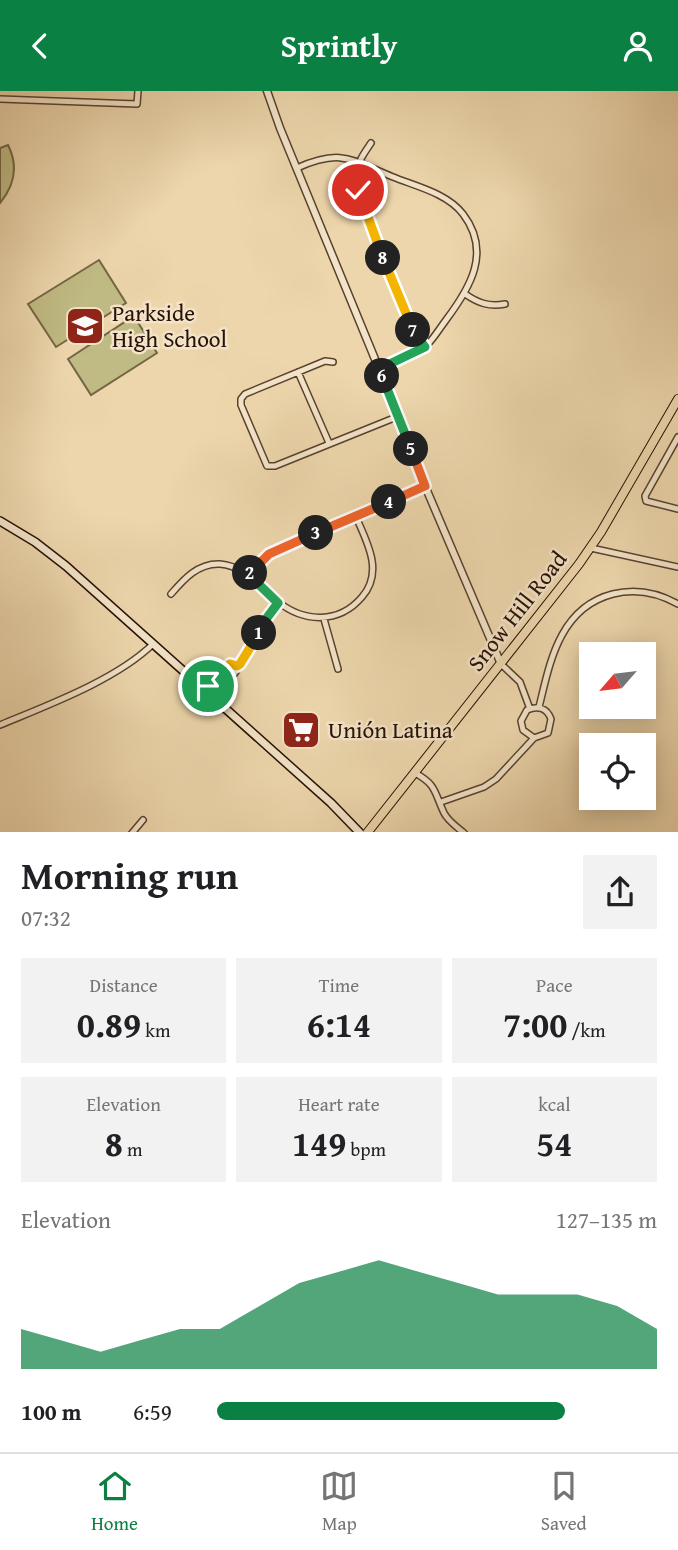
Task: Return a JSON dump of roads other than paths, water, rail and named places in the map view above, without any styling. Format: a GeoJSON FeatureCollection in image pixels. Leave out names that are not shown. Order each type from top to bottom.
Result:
{"type":"FeatureCollection","features":[{"type":"Feature","properties":{"kind":"main road","name":"Snow Hill Road"},"geometry":{"type":"LineString","coordinates":[[367,832],[590,548],[678,399]]}},
{"type":"Feature","properties":{"kind":"main road"},"geometry":{"type":"LineString","coordinates":[[0,521],[35,542],[66,566],[360,832]]}},
{"type":"Feature","properties":{"kind":"street"},"geometry":{"type":"LineString","coordinates":[[0,99],[137,104],[138,91]]}},
{"type":"Feature","properties":{"kind":"street"},"geometry":{"type":"LineString","coordinates":[[267,91],[425,486],[501,664],[520,683],[530,709]]}},
{"type":"Feature","properties":{"kind":"street"},"geometry":{"type":"LineString","coordinates":[[371,143],[356,174],[360,201],[413,330],[425,347]]}},
{"type":"Feature","properties":{"kind":"street"},"geometry":{"type":"LineString","coordinates":[[298,169],[326,157],[339,156],[440,196],[463,214],[471,227],[477,254],[475,270],[465,295],[425,347],[379,369]]}},
{"type":"Feature","properties":{"kind":"street"},"geometry":{"type":"LineString","coordinates":[[465,295],[478,303],[495,306],[505,304]]}},
{"type":"Feature","properties":{"kind":"street"},"geometry":{"type":"LineString","coordinates":[[333,362],[325,361],[245,394],[241,399],[241,405],[268,466],[275,466],[399,416]]}},
{"type":"Feature","properties":{"kind":"street"},"geometry":{"type":"LineString","coordinates":[[299,372],[329,443]]}},
{"type":"Feature","properties":{"kind":"street"},"geometry":{"type":"LineString","coordinates":[[678,437],[645,496],[646,501],[651,503],[678,509]]}},
{"type":"Feature","properties":{"kind":"street"},"geometry":{"type":"LineString","coordinates":[[249,575],[264,558],[279,548],[425,486]]}},
{"type":"Feature","properties":{"kind":"street"},"geometry":{"type":"LineString","coordinates":[[171,594],[188,575],[218,564],[249,575],[278,603],[296,613],[324,619],[349,608],[361,599],[370,585],[373,563],[356,517]]}},
{"type":"Feature","properties":{"kind":"street"},"geometry":{"type":"LineString","coordinates":[[590,548],[678,567]]}},
{"type":"Feature","properties":{"kind":"street"},"geometry":{"type":"LineString","coordinates":[[539,708],[554,654],[563,634],[577,615],[590,605],[616,593],[636,590],[651,592],[678,604]]}},
{"type":"Feature","properties":{"kind":"street"},"geometry":{"type":"LineString","coordinates":[[212,697],[235,673],[278,603]]}},
{"type":"Feature","properties":{"kind":"street"},"geometry":{"type":"LineString","coordinates":[[324,619],[338,669]]}},
{"type":"Feature","properties":{"kind":"street"},"geometry":{"type":"LineString","coordinates":[[0,726],[108,676],[141,655],[153,643]]}},
{"type":"Feature","properties":{"kind":"street"},"geometry":{"type":"LineString","coordinates":[[204,690],[227,666],[237,666]]}},
{"type":"Feature","properties":{"kind":"street"},"geometry":{"type":"LineString","coordinates":[[539,708],[547,711],[552,724],[544,736],[534,738],[526,734],[521,725],[523,716],[530,709],[539,708]]}},
{"type":"Feature","properties":{"kind":"street"},"geometry":{"type":"LineString","coordinates":[[441,801],[484,787],[496,779],[534,738]]}},
{"type":"Feature","properties":{"kind":"street"},"geometry":{"type":"LineString","coordinates":[[415,773],[432,784],[445,815],[464,832]]}},
{"type":"Feature","properties":{"kind":"street"},"geometry":{"type":"LineString","coordinates":[[132,832],[143,820]]}},
{"type":"Feature","properties":{"kind":"place","name":"Parkside High School"},"geometry":{"type":"Point","coordinates":[85,326]}},
{"type":"Feature","properties":{"kind":"place","name":"Unión Latina"},"geometry":{"type":"Point","coordinates":[301,730]}}]}
